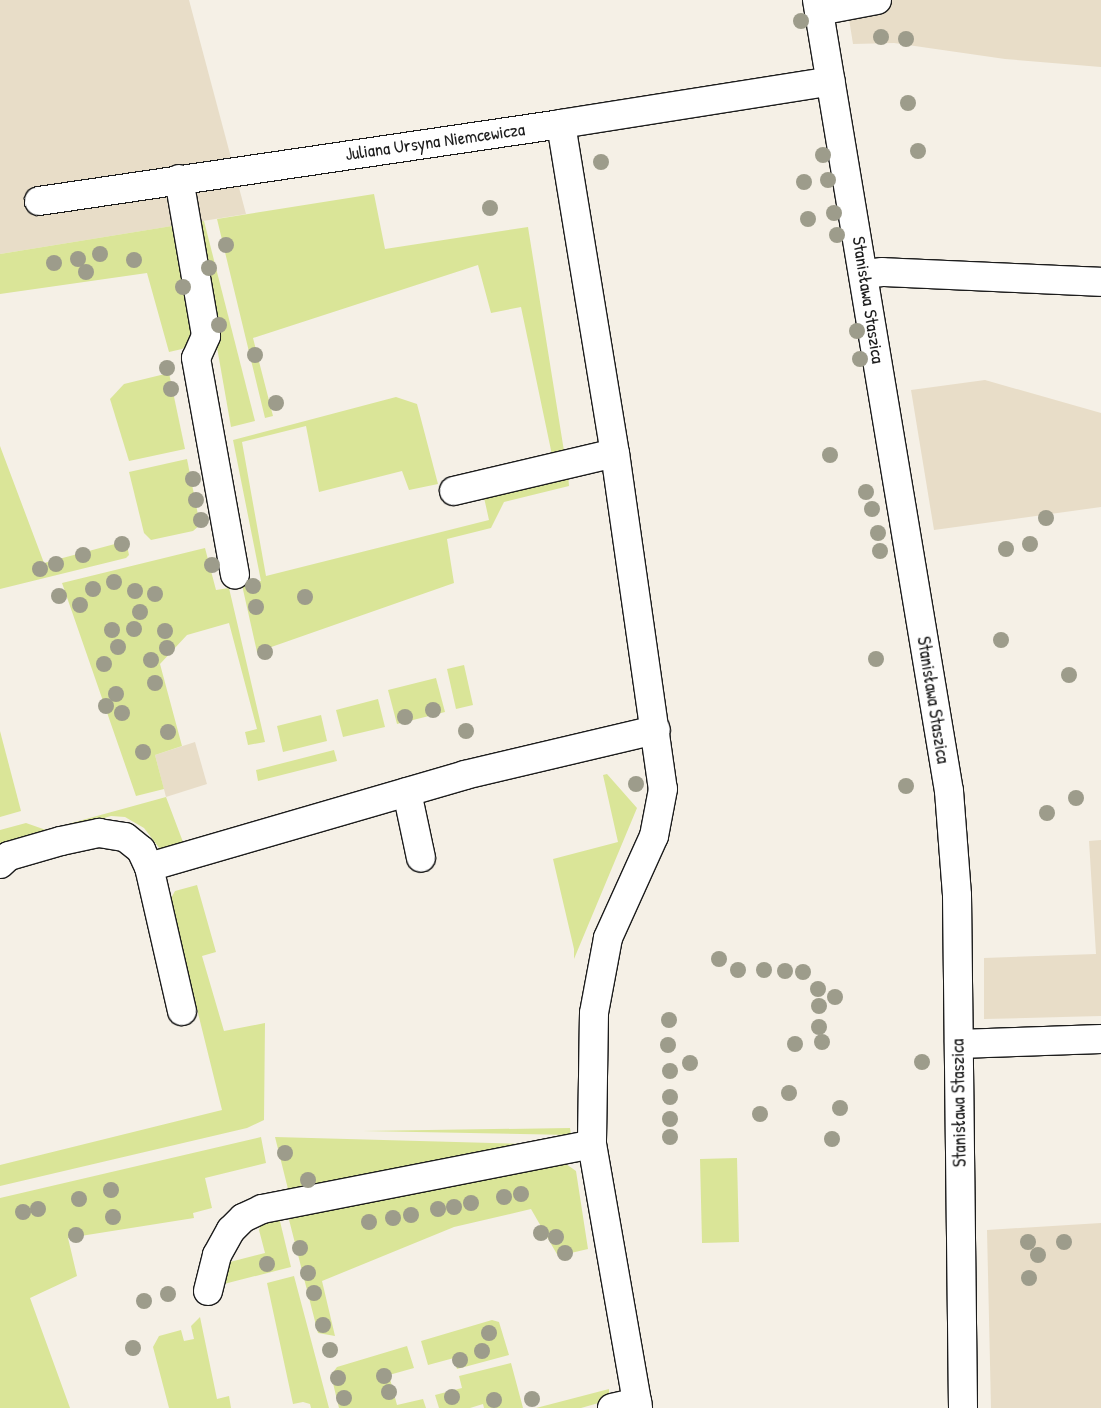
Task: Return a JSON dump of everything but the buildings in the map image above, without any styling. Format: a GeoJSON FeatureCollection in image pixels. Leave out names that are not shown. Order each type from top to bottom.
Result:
{"type":"FeatureCollection","features":[{"type":"Feature","properties":{"kind":"street"},"geometry":{"type":"LineString","coordinates":[[818,6],[877,0]]}},
{"type":"Feature","properties":{"kind":"street","name":"Stanisława Staszica"},"geometry":{"type":"LineString","coordinates":[[818,6],[949,791],[957,895],[963,1408]]}},
{"type":"Feature","properties":{"kind":"street","name":"Juliana Ursyna Niemcewicza"},"geometry":{"type":"LineString","coordinates":[[38,201],[561,124],[831,81]]}},
{"type":"Feature","properties":{"kind":"street"},"geometry":{"type":"LineString","coordinates":[[561,124],[615,453],[663,789],[654,836],[608,938],[594,1014],[592,1144],[629,1406]]}},
{"type":"Feature","properties":{"kind":"street"},"geometry":{"type":"LineString","coordinates":[[178,179],[206,336],[196,358],[235,575]]}},
{"type":"Feature","properties":{"kind":"street"},"geometry":{"type":"LineString","coordinates":[[864,274],[882,272],[1101,282]]}},
{"type":"Feature","properties":{"kind":"street"},"geometry":{"type":"LineString","coordinates":[[454,491],[615,453]]}},
{"type":"Feature","properties":{"kind":"street"},"geometry":{"type":"LineString","coordinates":[[148,867],[465,775],[656,730]]}},
{"type":"Feature","properties":{"kind":"street"},"geometry":{"type":"LineString","coordinates":[[407,792],[421,858]]}},
{"type":"Feature","properties":{"kind":"street"},"geometry":{"type":"LineString","coordinates":[[0,864],[9,856],[61,841],[99,833],[125,837],[141,850],[148,867],[182,1011]]}},
{"type":"Feature","properties":{"kind":"street"},"geometry":{"type":"LineString","coordinates":[[959,1044],[1101,1039]]}},
{"type":"Feature","properties":{"kind":"street"},"geometry":{"type":"LineString","coordinates":[[208,1292],[217,1255],[231,1230],[243,1218],[262,1209],[592,1144]]}},
{"type":"Feature","properties":{"kind":"shaded area"},"geometry":{"type":"Polygon","coordinates":[[[0,0],[189,0],[246,214],[0,254],[0,0]]]}},
{"type":"Feature","properties":{"kind":"shaded area"},"geometry":{"type":"Polygon","coordinates":[[[846,0],[1101,0],[1101,67],[1005,59],[894,43],[853,44],[846,0]]]}},
{"type":"Feature","properties":{"kind":"shaded area"},"geometry":{"type":"Polygon","coordinates":[[[985,380],[1101,413],[1101,507],[934,530],[911,390],[985,380]]]}},
{"type":"Feature","properties":{"kind":"shaded area"},"geometry":{"type":"Polygon","coordinates":[[[195,742],[207,784],[166,797],[155,755],[195,742]]]}},
{"type":"Feature","properties":{"kind":"shaded area"},"geometry":{"type":"Polygon","coordinates":[[[1101,840],[1101,1016],[984,1019],[984,958],[1096,954],[1089,841],[1101,840]]]}},
{"type":"Feature","properties":{"kind":"shaded area"},"geometry":{"type":"Polygon","coordinates":[[[1101,1223],[1101,1408],[991,1408],[987,1230],[1101,1223]]]}},
{"type":"Feature","properties":{"kind":"green space"},"geometry":{"type":"Polygon","coordinates":[[[374,194],[385,249],[528,227],[564,451],[552,455],[521,307],[491,313],[478,265],[253,338],[273,416],[265,418],[217,219],[374,194]]]}},
{"type":"Feature","properties":{"kind":"green space"},"geometry":{"type":"Polygon","coordinates":[[[204,221],[255,421],[231,427],[195,222],[204,221]]]}},
{"type":"Feature","properties":{"kind":"green space"},"geometry":{"type":"Polygon","coordinates":[[[178,225],[194,326],[189,344],[182,349],[169,352],[147,273],[0,294],[0,254],[178,225]]]}},
{"type":"Feature","properties":{"kind":"green space"},"geometry":{"type":"Polygon","coordinates":[[[169,373],[185,449],[129,461],[110,399],[124,384],[169,373]]]}},
{"type":"Feature","properties":{"kind":"green space"},"geometry":{"type":"Polygon","coordinates":[[[396,397],[417,404],[438,484],[409,490],[402,471],[319,492],[306,426],[242,442],[266,576],[489,520],[483,493],[568,474],[569,486],[504,502],[491,528],[447,539],[454,583],[257,652],[242,585],[261,581],[233,440],[396,397]]]}},
{"type":"Feature","properties":{"kind":"green space"},"geometry":{"type":"Polygon","coordinates":[[[0,446],[44,563],[126,541],[129,555],[126,558],[0,589],[0,446]]]}},
{"type":"Feature","properties":{"kind":"green space"},"geometry":{"type":"Polygon","coordinates":[[[187,459],[200,525],[193,531],[151,540],[144,533],[129,472],[187,459]]]}},
{"type":"Feature","properties":{"kind":"green space"},"geometry":{"type":"Polygon","coordinates":[[[205,548],[216,590],[229,588],[265,742],[248,745],[245,732],[257,729],[229,623],[187,635],[160,664],[182,746],[155,755],[164,789],[136,796],[62,583],[205,548]]]}},
{"type":"Feature","properties":{"kind":"green space"},"geometry":{"type":"Polygon","coordinates":[[[464,665],[473,705],[456,709],[447,669],[464,665]]]}},
{"type":"Feature","properties":{"kind":"green space"},"geometry":{"type":"Polygon","coordinates":[[[436,678],[445,712],[397,724],[388,690],[436,678]]]}},
{"type":"Feature","properties":{"kind":"green space"},"geometry":{"type":"Polygon","coordinates":[[[378,699],[385,727],[343,737],[336,710],[378,699]]]}},
{"type":"Feature","properties":{"kind":"green space"},"geometry":{"type":"Polygon","coordinates":[[[321,715],[327,741],[283,752],[277,726],[321,715]]]}},
{"type":"Feature","properties":{"kind":"green space"},"geometry":{"type":"Polygon","coordinates":[[[0,731],[21,811],[0,817],[0,731]]]}},
{"type":"Feature","properties":{"kind":"green space"},"geometry":{"type":"Polygon","coordinates":[[[334,750],[337,761],[258,781],[256,770],[334,750]]]}},
{"type":"Feature","properties":{"kind":"green space"},"geometry":{"type":"Polygon","coordinates":[[[607,774],[637,808],[574,959],[574,949],[553,859],[618,842],[603,775],[607,774]]]}},
{"type":"Feature","properties":{"kind":"green space"},"geometry":{"type":"Polygon","coordinates":[[[166,797],[183,842],[160,849],[144,828],[125,817],[111,816],[0,848],[0,830],[26,823],[46,830],[166,797]]]}},
{"type":"Feature","properties":{"kind":"green space"},"geometry":{"type":"Polygon","coordinates":[[[197,885],[216,952],[202,956],[224,1031],[265,1023],[264,1120],[247,1128],[0,1186],[0,1165],[222,1110],[170,900],[175,891],[197,885]]]}},
{"type":"Feature","properties":{"kind":"green space"},"geometry":{"type":"Polygon","coordinates":[[[570,1128],[571,1135],[363,1131],[570,1128]]]}},
{"type":"Feature","properties":{"kind":"green space"},"geometry":{"type":"Polygon","coordinates":[[[261,1137],[266,1163],[205,1178],[212,1208],[193,1213],[194,1218],[68,1238],[77,1276],[30,1298],[70,1408],[0,1408],[0,1198],[261,1137]]]}},
{"type":"Feature","properties":{"kind":"green space"},"geometry":{"type":"Polygon","coordinates":[[[275,1137],[559,1145],[289,1193],[275,1137]]]}},
{"type":"Feature","properties":{"kind":"green space"},"geometry":{"type":"Polygon","coordinates":[[[737,1158],[739,1242],[702,1243],[700,1159],[737,1158]]]}},
{"type":"Feature","properties":{"kind":"green space"},"geometry":{"type":"Polygon","coordinates":[[[557,1163],[566,1164],[576,1171],[588,1249],[558,1256],[531,1209],[454,1227],[322,1281],[335,1336],[318,1333],[286,1208],[557,1163]]]}},
{"type":"Feature","properties":{"kind":"green space"},"geometry":{"type":"Polygon","coordinates":[[[278,1213],[291,1267],[220,1285],[222,1264],[265,1253],[259,1230],[264,1216],[278,1213]]]}},
{"type":"Feature","properties":{"kind":"green space"},"geometry":{"type":"Polygon","coordinates":[[[294,1276],[329,1408],[311,1408],[310,1404],[303,1402],[293,1404],[267,1283],[294,1276]]]}},
{"type":"Feature","properties":{"kind":"green space"},"geometry":{"type":"Polygon","coordinates":[[[200,1317],[217,1399],[229,1396],[231,1408],[169,1408],[153,1347],[159,1336],[181,1330],[184,1341],[194,1339],[191,1326],[200,1317]]]}},
{"type":"Feature","properties":{"kind":"green space"},"geometry":{"type":"Polygon","coordinates":[[[492,1320],[499,1322],[509,1355],[457,1369],[454,1358],[428,1365],[421,1341],[492,1320]]]}},
{"type":"Feature","properties":{"kind":"green space"},"geometry":{"type":"Polygon","coordinates":[[[407,1346],[414,1368],[389,1375],[397,1405],[423,1399],[426,1408],[339,1408],[331,1375],[337,1367],[407,1346]]]}},
{"type":"Feature","properties":{"kind":"green space"},"geometry":{"type":"Polygon","coordinates":[[[511,1363],[523,1408],[484,1408],[483,1404],[470,1408],[439,1408],[435,1395],[462,1388],[459,1376],[511,1363]]]}},
{"type":"Feature","properties":{"kind":"green space"},"geometry":{"type":"Polygon","coordinates":[[[609,1389],[609,1400],[581,1408],[536,1408],[609,1389]]]}}]}
